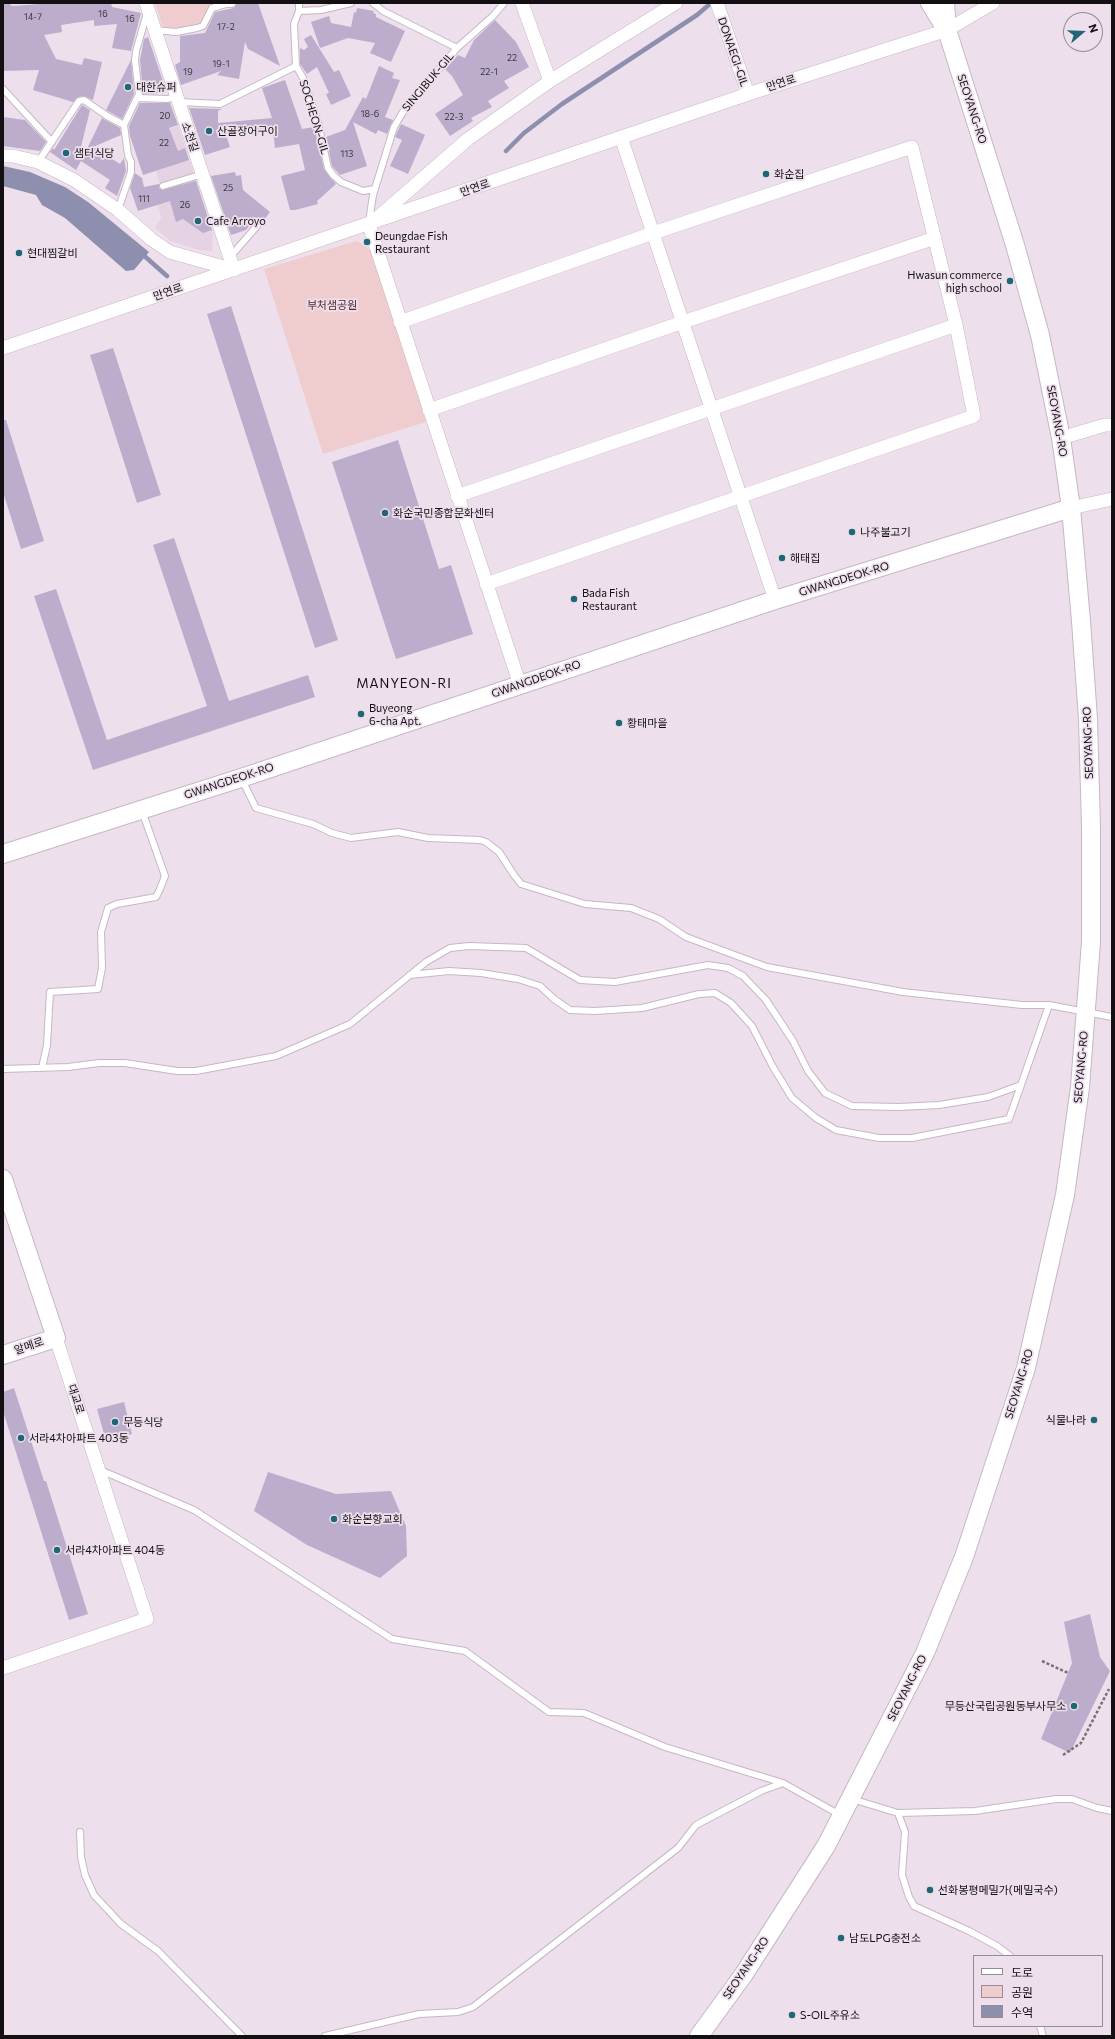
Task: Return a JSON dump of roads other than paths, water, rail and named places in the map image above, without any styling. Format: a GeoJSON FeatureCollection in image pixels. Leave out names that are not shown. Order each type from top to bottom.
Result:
{"type":"FeatureCollection","features":[{"type":"Feature","properties":{"kind":"main road","name":"SEOYANG-RO"},"geometry":{"type":"LineString","coordinates":[[930,3],[947,30]]}},
{"type":"Feature","properties":{"kind":"main road","name":"SEOYANG-RO"},"geometry":{"type":"LineString","coordinates":[[699,2036],[744,1974],[826,1846],[925,1653],[964,1557],[1026,1368],[1065,1195],[1080,1087],[1091,942],[1091,827],[1087,711],[1071,508],[1061,438],[1040,335],[1016,245],[947,30],[945,3]]}},
{"type":"Feature","properties":{"kind":"main road","name":"GWANGDEOK-RO"},"geometry":{"type":"LineString","coordinates":[[3,854],[241,778],[775,600],[1071,508]]}},
{"type":"Feature","properties":{"kind":"main road","name":"대교로"},"geometry":{"type":"LineString","coordinates":[[3,1179],[56,1338]]}},
{"type":"Feature","properties":{"kind":"main road","name":"알메로"},"geometry":{"type":"LineString","coordinates":[[3,1355],[56,1338]]}},
{"type":"Feature","properties":{"kind":"street"},"geometry":{"type":"LineString","coordinates":[[522,3],[550,81]]}},
{"type":"Feature","properties":{"kind":"street","name":"만연로"},"geometry":{"type":"LineString","coordinates":[[3,348],[369,225],[748,94],[947,30],[993,3]]}},
{"type":"Feature","properties":{"kind":"street"},"geometry":{"type":"LineString","coordinates":[[520,685],[369,225],[468,139],[550,81],[672,4]]}},
{"type":"Feature","properties":{"kind":"street","name":"소천길"},"geometry":{"type":"LineString","coordinates":[[147,6],[234,270]]}},
{"type":"Feature","properties":{"kind":"street","name":"DONAEGI-GIL"},"geometry":{"type":"LineString","coordinates":[[718,6],[748,94]]}},
{"type":"Feature","properties":{"kind":"street"},"geometry":{"type":"LineString","coordinates":[[621,137],[775,600]]}},
{"type":"Feature","properties":{"kind":"street"},"geometry":{"type":"LineString","coordinates":[[400,322],[653,233],[912,147],[956,325],[974,416],[486,584]]}},
{"type":"Feature","properties":{"kind":"street"},"geometry":{"type":"LineString","coordinates":[[3,156],[13,156],[38,162],[74,180],[118,210],[151,239],[170,252],[234,270]]}},
{"type":"Feature","properties":{"kind":"street"},"geometry":{"type":"LineString","coordinates":[[429,410],[683,322],[935,238]]}},
{"type":"Feature","properties":{"kind":"street"},"geometry":{"type":"LineString","coordinates":[[457,496],[956,325]]}},
{"type":"Feature","properties":{"kind":"street"},"geometry":{"type":"LineString","coordinates":[[1061,438],[1105,425],[1112,425]]}},
{"type":"Feature","properties":{"kind":"street"},"geometry":{"type":"LineString","coordinates":[[1071,508],[1112,499]]}},
{"type":"Feature","properties":{"kind":"street","name":"대교로"},"geometry":{"type":"LineString","coordinates":[[3,1668],[147,1619],[56,1338]]}},
{"type":"Feature","properties":{"kind":"lane"},"geometry":{"type":"LineString","coordinates":[[296,66],[294,24],[299,11],[299,3]]}},
{"type":"Feature","properties":{"kind":"lane"},"geometry":{"type":"LineString","coordinates":[[299,11],[321,10],[350,3]]}},
{"type":"Feature","properties":{"kind":"lane"},"geometry":{"type":"LineString","coordinates":[[373,3],[383,11],[457,48]]}},
{"type":"Feature","properties":{"kind":"lane","name":"SINGIBUK-GIL"},"geometry":{"type":"LineString","coordinates":[[369,225],[375,189],[394,127],[403,112],[457,48],[493,16],[504,3]]}},
{"type":"Feature","properties":{"kind":"lane"},"geometry":{"type":"LineString","coordinates":[[154,30],[176,32],[197,28],[203,26],[212,8],[232,4]]}},
{"type":"Feature","properties":{"kind":"lane"},"geometry":{"type":"LineString","coordinates":[[118,210],[131,172],[131,162],[128,155],[124,125],[139,95],[136,51],[147,6]]}},
{"type":"Feature","properties":{"kind":"lane","name":"SOCHEON-GIL"},"geometry":{"type":"LineString","coordinates":[[137,98],[178,99],[220,104],[296,66],[303,78],[318,123],[328,168],[341,182],[363,191],[375,189]]}},
{"type":"Feature","properties":{"kind":"lane"},"geometry":{"type":"LineString","coordinates":[[3,89],[52,142]]}},
{"type":"Feature","properties":{"kind":"lane"},"geometry":{"type":"LineString","coordinates":[[38,162],[79,101],[84,100],[107,116],[124,125]]}},
{"type":"Feature","properties":{"kind":"lane"},"geometry":{"type":"LineString","coordinates":[[163,186],[203,174]]}},
{"type":"Feature","properties":{"kind":"lane"},"geometry":{"type":"LineString","coordinates":[[230,257],[257,226]]}},
{"type":"Feature","properties":{"kind":"lane"},"geometry":{"type":"LineString","coordinates":[[241,778],[256,808],[313,824],[332,833],[351,838],[398,832],[428,838],[480,840],[494,846],[522,884],[585,904],[631,908],[659,919],[686,937],[768,967],[904,992],[1022,1004],[1049,1005],[1112,1017]]}},
{"type":"Feature","properties":{"kind":"lane"},"geometry":{"type":"LineString","coordinates":[[42,1068],[47,1045],[50,992],[98,989],[102,968],[101,932],[108,908],[117,904],[156,897],[160,889],[165,876],[142,810]]}},
{"type":"Feature","properties":{"kind":"lane"},"geometry":{"type":"LineString","coordinates":[[3,1069],[42,1068],[100,1063],[125,1063],[177,1072],[196,1071],[276,1056],[350,1024],[392,992],[426,962],[450,948],[469,946],[526,948],[580,980],[615,982],[708,965],[728,968],[743,976],[766,1000],[793,1041],[808,1071],[825,1094],[852,1106],[898,1107],[939,1105],[988,1097],[1021,1085]]}},
{"type":"Feature","properties":{"kind":"lane"},"geometry":{"type":"LineString","coordinates":[[410,975],[449,972],[481,973],[518,979],[540,986],[570,1010],[595,1011],[642,1008],[699,994],[715,993],[731,1003],[752,1026],[773,1067],[792,1098],[816,1118],[836,1130],[879,1138],[912,1138],[1010,1119],[1049,1005]]}},
{"type":"Feature","properties":{"kind":"lane"},"geometry":{"type":"LineString","coordinates":[[98,1470],[194,1510],[392,1639],[465,1651],[549,1712],[584,1713],[665,1747],[783,1783],[841,1816]]}},
{"type":"Feature","properties":{"kind":"lane"},"geometry":{"type":"LineString","coordinates":[[325,2036],[419,2014],[458,2012],[473,2007],[678,1848],[696,1825],[761,1790],[783,1783]]}},
{"type":"Feature","properties":{"kind":"lane"},"geometry":{"type":"LineString","coordinates":[[850,1798],[898,1813],[975,1811],[1056,1799],[1072,1799],[1097,1808],[1112,1811]]}},
{"type":"Feature","properties":{"kind":"lane"},"geometry":{"type":"LineString","coordinates":[[898,1813],[904,1832],[902,1875],[909,1897],[914,1906],[969,1931],[997,1946],[1009,1955]]}},
{"type":"Feature","properties":{"kind":"lane"},"geometry":{"type":"LineString","coordinates":[[80,1832],[81,1857],[85,1875],[94,1895],[121,1924],[158,1951],[242,2036]]}},
{"type":"Feature","properties":{"kind":"water"},"geometry":{"type":"Polygon","coordinates":[[[3,166],[30,172],[65,187],[88,202],[149,252],[134,270],[126,271],[65,218],[42,205],[36,195],[3,186],[3,166]]]}},
{"type":"Feature","properties":{"kind":"waterway"},"geometry":{"type":"LineString","coordinates":[[506,151],[524,133],[562,104],[697,15],[711,3]]}},
{"type":"Feature","properties":{"kind":"waterway"},"geometry":{"type":"LineString","coordinates":[[141,253],[167,276]]}},
{"type":"Feature","properties":{"kind":"place","name":"대한슈퍼"},"geometry":{"type":"Point","coordinates":[128,87]}},
{"type":"Feature","properties":{"kind":"place","name":"산골장어구이"},"geometry":{"type":"Point","coordinates":[209,131]}},
{"type":"Feature","properties":{"kind":"place","name":"샘터식당"},"geometry":{"type":"Point","coordinates":[66,153]}},
{"type":"Feature","properties":{"kind":"place","name":"화순집"},"geometry":{"type":"Point","coordinates":[766,174]}},
{"type":"Feature","properties":{"kind":"place","name":"Cafe Arroyo"},"geometry":{"type":"Point","coordinates":[198,221]}},
{"type":"Feature","properties":{"kind":"place","name":"Deungdae Fish Restaurant"},"geometry":{"type":"Point","coordinates":[367,242]}},
{"type":"Feature","properties":{"kind":"place","name":"현대찜갈비"},"geometry":{"type":"Point","coordinates":[19,253]}},
{"type":"Feature","properties":{"kind":"place","name":"Hwasun commerce high school"},"geometry":{"type":"Point","coordinates":[1010,281]}},
{"type":"Feature","properties":{"kind":"place","name":"화순국민종합문화센터"},"geometry":{"type":"Point","coordinates":[385,513]}},
{"type":"Feature","properties":{"kind":"place","name":"나주불고기"},"geometry":{"type":"Point","coordinates":[852,532]}},
{"type":"Feature","properties":{"kind":"place","name":"해태집"},"geometry":{"type":"Point","coordinates":[782,558]}},
{"type":"Feature","properties":{"kind":"place","name":"Bada Fish Restaurant"},"geometry":{"type":"Point","coordinates":[574,599]}},
{"type":"Feature","properties":{"kind":"place","name":"Buyeong 6-cha Apt."},"geometry":{"type":"Point","coordinates":[361,714]}},
{"type":"Feature","properties":{"kind":"place","name":"황태마을"},"geometry":{"type":"Point","coordinates":[619,723]}},
{"type":"Feature","properties":{"kind":"place","name":"식물나라"},"geometry":{"type":"Point","coordinates":[1094,1420]}},
{"type":"Feature","properties":{"kind":"place","name":"무등식당"},"geometry":{"type":"Point","coordinates":[115,1422]}},
{"type":"Feature","properties":{"kind":"place","name":"서라4차아파트 403동"},"geometry":{"type":"Point","coordinates":[21,1438]}},
{"type":"Feature","properties":{"kind":"place","name":"화순본향교회"},"geometry":{"type":"Point","coordinates":[334,1519]}},
{"type":"Feature","properties":{"kind":"place","name":"서라4차아파트 404동"},"geometry":{"type":"Point","coordinates":[57,1550]}},
{"type":"Feature","properties":{"kind":"place","name":"무등산국립공원동부사무소"},"geometry":{"type":"Point","coordinates":[1074,1706]}},
{"type":"Feature","properties":{"kind":"place","name":"선화봉평메밀가(메밀국수)"},"geometry":{"type":"Point","coordinates":[930,1890]}},
{"type":"Feature","properties":{"kind":"place","name":"남도LPG충전소"},"geometry":{"type":"Point","coordinates":[841,1938]}},
{"type":"Feature","properties":{"kind":"place","name":"S-OIL주유소"},"geometry":{"type":"Point","coordinates":[792,2015]}},
{"type":"Feature","properties":{"kind":"district","name":"MANYEON-RI"},"geometry":{"type":"Point","coordinates":[404,684]}},
{"type":"Feature","properties":{"kind":"park label","name":"부처샘공원"},"geometry":{"type":"Point","coordinates":[332,305]}}]}
